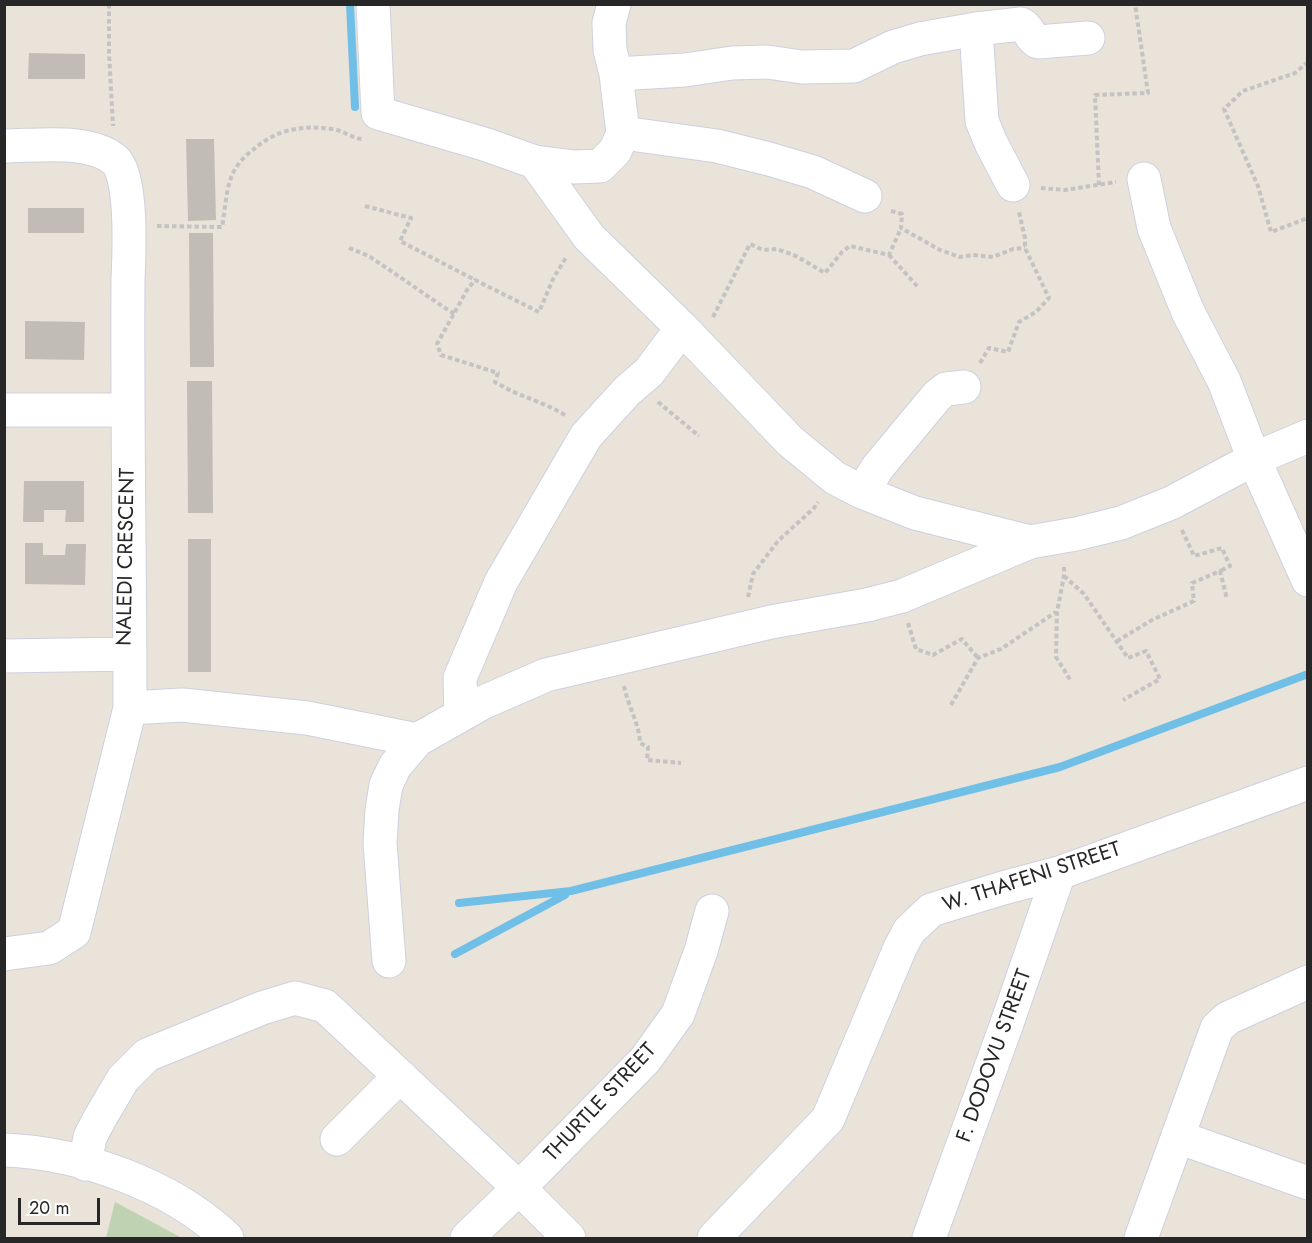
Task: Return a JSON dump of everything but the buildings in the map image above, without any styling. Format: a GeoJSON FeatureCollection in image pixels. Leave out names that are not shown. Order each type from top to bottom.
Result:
{"type":"FeatureCollection","features":[{"type":"Feature","properties":{"kind":"street"},"geometry":{"type":"LineString","coordinates":[[373,4],[378,113],[484,144],[535,162],[574,167],[600,166],[615,151],[623,133],[616,74],[610,50],[609,23],[614,4]]}},
{"type":"Feature","properties":{"kind":"street"},"geometry":{"type":"LineString","coordinates":[[616,74],[685,70],[732,63],[767,62],[802,67],[854,66],[893,47],[920,39],[1021,24],[1026,26],[1038,42],[1088,38]]}},
{"type":"Feature","properties":{"kind":"street"},"geometry":{"type":"LineString","coordinates":[[976,29],[982,121],[1013,185]]}},
{"type":"Feature","properties":{"kind":"street"},"geometry":{"type":"LineString","coordinates":[[623,133],[717,147],[769,159],[813,172],[864,196]]}},
{"type":"Feature","properties":{"kind":"street"},"geometry":{"type":"LineString","coordinates":[[4,146],[79,145],[102,152],[115,160]]}},
{"type":"Feature","properties":{"kind":"street","name":"NALEDI CRESCENT"},"geometry":{"type":"LineString","coordinates":[[4,656],[130,654],[127,410],[129,223],[124,177],[115,160]]}},
{"type":"Feature","properties":{"kind":"street"},"geometry":{"type":"LineString","coordinates":[[535,162],[589,237],[689,335],[789,441],[848,485],[915,513],[1030,542]]}},
{"type":"Feature","properties":{"kind":"street"},"geometry":{"type":"LineString","coordinates":[[1144,179],[1154,228],[1188,312],[1224,381],[1254,459],[1308,580]]}},
{"type":"Feature","properties":{"kind":"street"},"geometry":{"type":"LineString","coordinates":[[461,715],[460,678],[501,582],[537,524],[586,436],[635,384],[689,335]]}},
{"type":"Feature","properties":{"kind":"street"},"geometry":{"type":"LineString","coordinates":[[848,485],[878,467],[937,396],[946,389],[964,387]]}},
{"type":"Feature","properties":{"kind":"street"},"geometry":{"type":"LineString","coordinates":[[4,410],[127,410]]}},
{"type":"Feature","properties":{"kind":"street"},"geometry":{"type":"LineString","coordinates":[[389,961],[380,843],[381,810],[386,785],[395,766],[417,740],[514,688],[546,675],[746,628],[902,596],[1030,542],[1121,523],[1171,504],[1254,459],[1308,436]]}},
{"type":"Feature","properties":{"kind":"street"},"geometry":{"type":"LineString","coordinates":[[4,954],[49,948],[74,932],[130,708],[130,654]]}},
{"type":"Feature","properties":{"kind":"street"},"geometry":{"type":"LineString","coordinates":[[130,708],[182,705],[296,717],[417,740]]}},
{"type":"Feature","properties":{"kind":"street","name":"W. THAFENI STREET"},"geometry":{"type":"LineString","coordinates":[[714,1239],[828,1119],[900,948],[909,932],[931,910],[1059,873],[1308,783]]}},
{"type":"Feature","properties":{"kind":"street","name":"F. DODOVU STREET"},"geometry":{"type":"LineString","coordinates":[[929,1239],[1059,873]]}},
{"type":"Feature","properties":{"kind":"street","name":"THURTLE STREET"},"geometry":{"type":"LineString","coordinates":[[467,1239],[645,1060],[664,1035],[678,1014],[701,951],[712,911]]}},
{"type":"Feature","properties":{"kind":"street"},"geometry":{"type":"LineString","coordinates":[[1141,1239],[1217,1028],[1228,1018],[1308,982]]}},
{"type":"Feature","properties":{"kind":"street"},"geometry":{"type":"LineString","coordinates":[[85,1164],[90,1137],[100,1118],[123,1079],[147,1055],[262,1008],[295,998],[325,1006],[519,1188],[569,1239]]}},
{"type":"Feature","properties":{"kind":"street"},"geometry":{"type":"LineString","coordinates":[[338,1139],[400,1076]]}},
{"type":"Feature","properties":{"kind":"street"},"geometry":{"type":"LineString","coordinates":[[1178,1137],[1308,1183]]}},
{"type":"Feature","properties":{"kind":"street"},"geometry":{"type":"LineString","coordinates":[[4,1150],[56,1155],[123,1175],[168,1194],[208,1220],[227,1239]]}},
{"type":"Feature","properties":{"kind":"path"},"geometry":{"type":"LineString","coordinates":[[109,4],[109,52],[115,160]]}},
{"type":"Feature","properties":{"kind":"path"},"geometry":{"type":"LineString","coordinates":[[1099,185],[1095,95],[1148,93],[1135,4]]}},
{"type":"Feature","properties":{"kind":"path"},"geometry":{"type":"LineString","coordinates":[[1308,62],[1295,73],[1243,91],[1224,108],[1258,186],[1271,232],[1308,218]]}},
{"type":"Feature","properties":{"kind":"path"},"geometry":{"type":"LineString","coordinates":[[129,223],[164,227],[222,227],[232,174],[244,157],[265,139],[287,129],[314,127],[336,129],[354,138],[369,139],[378,113]]}},
{"type":"Feature","properties":{"kind":"path"},"geometry":{"type":"LineString","coordinates":[[964,387],[989,348],[1008,352],[1019,322],[1036,312],[1049,298],[1025,248],[1025,238],[1013,185],[1065,190],[1144,179]]}},
{"type":"Feature","properties":{"kind":"path"},"geometry":{"type":"LineString","coordinates":[[864,196],[873,206],[902,214],[901,228],[889,255]]}},
{"type":"Feature","properties":{"kind":"path"},"geometry":{"type":"LineString","coordinates":[[365,206],[411,218],[400,241],[538,312],[553,279],[568,255],[589,237]]}},
{"type":"Feature","properties":{"kind":"path"},"geometry":{"type":"LineString","coordinates":[[901,228],[940,250],[960,257],[973,255],[993,257],[1012,249],[1025,248]]}},
{"type":"Feature","properties":{"kind":"path"},"geometry":{"type":"LineString","coordinates":[[689,335],[721,305],[750,244],[763,250],[777,249],[796,256],[825,273],[850,246],[889,255],[918,287]]}},
{"type":"Feature","properties":{"kind":"path"},"geometry":{"type":"LineString","coordinates":[[349,248],[369,256],[454,314]]}},
{"type":"Feature","properties":{"kind":"path"},"geometry":{"type":"LineString","coordinates":[[475,280],[437,344],[441,355],[498,373],[495,382],[509,391],[547,404],[566,415],[577,406],[599,421]]}},
{"type":"Feature","properties":{"kind":"path"},"geometry":{"type":"LineString","coordinates":[[635,384],[699,436]]}},
{"type":"Feature","properties":{"kind":"path"},"geometry":{"type":"LineString","coordinates":[[746,628],[746,606],[753,574],[778,541],[814,508],[848,485]]}},
{"type":"Feature","properties":{"kind":"path"},"geometry":{"type":"LineString","coordinates":[[1117,641],[1152,620],[1194,601],[1192,583],[1230,566],[1222,548],[1194,556],[1171,504]]}},
{"type":"Feature","properties":{"kind":"path"},"geometry":{"type":"LineString","coordinates":[[1063,536],[1064,576],[1057,612],[1056,657],[1071,681]]}},
{"type":"Feature","properties":{"kind":"path"},"geometry":{"type":"LineString","coordinates":[[1221,571],[1227,599]]}},
{"type":"Feature","properties":{"kind":"path"},"geometry":{"type":"LineString","coordinates":[[1064,576],[1084,594],[1128,658],[1146,651],[1160,679],[1123,700]]}},
{"type":"Feature","properties":{"kind":"path"},"geometry":{"type":"LineString","coordinates":[[902,596],[916,649],[933,655],[962,639],[978,658]]}},
{"type":"Feature","properties":{"kind":"path"},"geometry":{"type":"LineString","coordinates":[[951,705],[978,658],[1001,649],[1057,612]]}},
{"type":"Feature","properties":{"kind":"path"},"geometry":{"type":"LineString","coordinates":[[618,659],[628,705],[640,729],[640,743],[648,747],[647,760],[681,763]]}},
{"type":"Feature","properties":{"kind":"green space"},"geometry":{"type":"Polygon","coordinates":[[[115,1202],[182,1238],[106,1238],[115,1202]]]}},
{"type":"Feature","properties":{"kind":"waterway"},"geometry":{"type":"LineString","coordinates":[[350,4],[355,107]]}},
{"type":"Feature","properties":{"kind":"waterway"},"geometry":{"type":"LineString","coordinates":[[459,903],[571,891],[1060,767],[1308,674]]}},
{"type":"Feature","properties":{"kind":"waterway"},"geometry":{"type":"LineString","coordinates":[[455,954],[565,895]]}}]}
